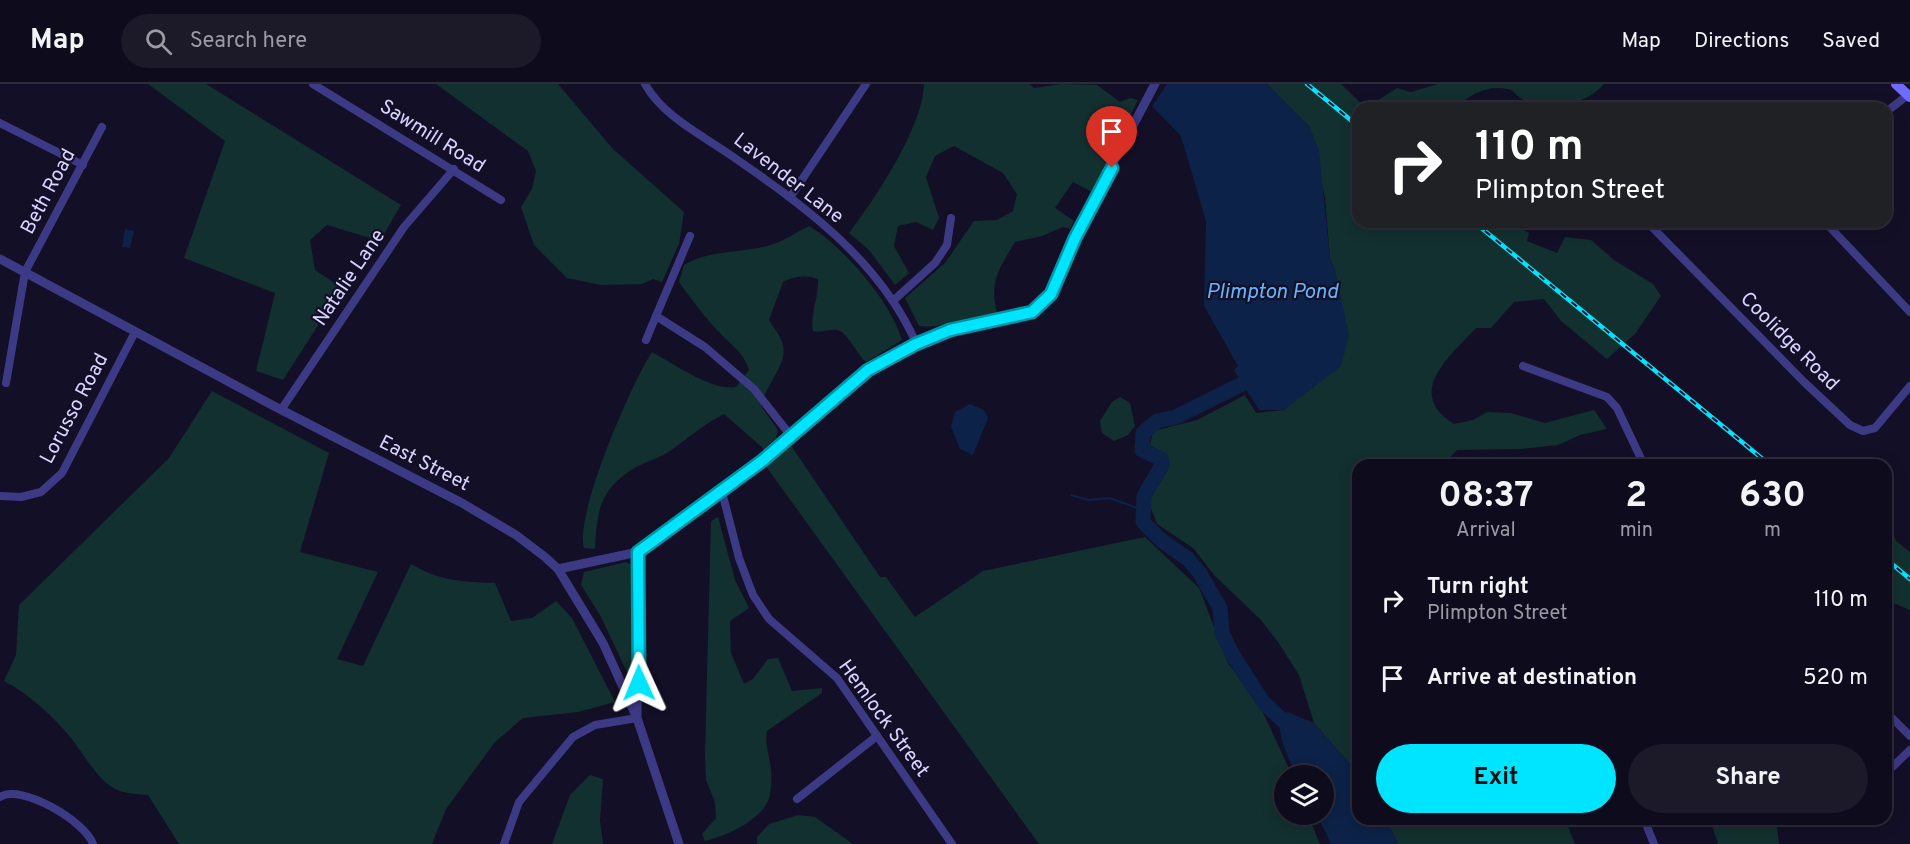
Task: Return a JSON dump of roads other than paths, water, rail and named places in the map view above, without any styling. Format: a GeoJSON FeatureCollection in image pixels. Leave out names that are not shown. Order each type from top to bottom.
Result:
{"type":"FeatureCollection","features":[{"type":"Feature","properties":{"kind":"main road"},"geometry":{"type":"LineString","coordinates":[[1896,84],[1909,96]]}},
{"type":"Feature","properties":{"kind":"street","name":"Sawmill Road"},"geometry":{"type":"LineString","coordinates":[[313,84],[501,200]]}},
{"type":"Feature","properties":{"kind":"street","name":"Lavender Lane"},"geometry":{"type":"LineString","coordinates":[[645,84],[651,94],[678,119],[790,196],[864,263],[894,300],[916,344]]}},
{"type":"Feature","properties":{"kind":"street"},"geometry":{"type":"LineString","coordinates":[[790,196],[866,84]]}},
{"type":"Feature","properties":{"kind":"street"},"geometry":{"type":"LineString","coordinates":[[558,569],[638,552],[722,492],[868,370],[916,344],[950,330],[1032,312],[1051,294],[1086,216],[1155,84]]}},
{"type":"Feature","properties":{"kind":"street"},"geometry":{"type":"LineString","coordinates":[[1892,108],[1909,96]]}},
{"type":"Feature","properties":{"kind":"street"},"geometry":{"type":"LineString","coordinates":[[0,123],[82,165]]}},
{"type":"Feature","properties":{"kind":"street","name":"Beth Road"},"geometry":{"type":"LineString","coordinates":[[6,383],[25,272],[102,127]]}},
{"type":"Feature","properties":{"kind":"street","name":"Natalie Lane"},"geometry":{"type":"LineString","coordinates":[[281,410],[404,227],[454,169]]}},
{"type":"Feature","properties":{"kind":"street"},"geometry":{"type":"LineString","coordinates":[[894,300],[935,263],[947,245],[951,218]]}},
{"type":"Feature","properties":{"kind":"street","name":"Coolidge Road"},"geometry":{"type":"LineString","coordinates":[[1654,228],[1803,382],[1850,425],[1863,431],[1875,428],[1910,386]]}},
{"type":"Feature","properties":{"kind":"street"},"geometry":{"type":"LineString","coordinates":[[1831,228],[1910,312]]}},
{"type":"Feature","properties":{"kind":"street"},"geometry":{"type":"LineString","coordinates":[[646,340],[690,236]]}},
{"type":"Feature","properties":{"kind":"street","name":"East Street"},"geometry":{"type":"LineString","coordinates":[[0,259],[281,410],[462,503],[516,535],[558,569],[594,625],[637,718],[679,844]]}},
{"type":"Feature","properties":{"kind":"street"},"geometry":{"type":"LineString","coordinates":[[656,316],[705,347],[754,389],[791,436]]}},
{"type":"Feature","properties":{"kind":"street","name":"Lorusso Road"},"geometry":{"type":"LineString","coordinates":[[0,496],[21,498],[41,492],[62,473],[135,332]]}},
{"type":"Feature","properties":{"kind":"street"},"geometry":{"type":"LineString","coordinates":[[1523,366],[1607,397],[1617,408],[1641,459]]}},
{"type":"Feature","properties":{"kind":"street","name":"Hemlock Street"},"geometry":{"type":"LineString","coordinates":[[722,492],[744,574],[753,595],[769,620],[837,678],[952,844]]}},
{"type":"Feature","properties":{"kind":"street"},"geometry":{"type":"LineString","coordinates":[[504,844],[519,802],[573,737],[596,725],[637,718],[638,552]]}},
{"type":"Feature","properties":{"kind":"street"},"geometry":{"type":"LineString","coordinates":[[1892,718],[1910,736]]}},
{"type":"Feature","properties":{"kind":"street"},"geometry":{"type":"LineString","coordinates":[[797,799],[877,735]]}},
{"type":"Feature","properties":{"kind":"street"},"geometry":{"type":"LineString","coordinates":[[1892,767],[1910,750]]}},
{"type":"Feature","properties":{"kind":"street"},"geometry":{"type":"LineString","coordinates":[[0,797],[15,792],[26,794],[83,828],[93,844]]}},
{"type":"Feature","properties":{"kind":"street"},"geometry":{"type":"LineString","coordinates":[[1646,825],[1654,844]]}},
{"type":"Feature","properties":{"kind":"water","name":"Plimpton Pond"},"geometry":{"type":"Polygon","coordinates":[[[1167,84],[1267,84],[1309,126],[1319,150],[1330,258],[1336,274],[1349,335],[1341,366],[1284,410],[1259,410],[1234,370],[1238,366],[1204,306],[1206,221],[1181,136],[1152,106],[1167,84]]]}},
{"type":"Feature","properties":{"kind":"water"},"geometry":{"type":"Polygon","coordinates":[[[125,229],[134,231],[130,248],[122,247],[125,229]]]}},
{"type":"Feature","properties":{"kind":"water"},"geometry":{"type":"Polygon","coordinates":[[[970,404],[984,410],[988,418],[973,455],[960,449],[951,427],[955,412],[970,404]]]}},
{"type":"Feature","properties":{"kind":"water"},"geometry":{"type":"Polygon","coordinates":[[[1287,712],[1314,723],[1352,766],[1352,825],[1389,825],[1398,844],[1331,844],[1322,825],[1334,825],[1334,765],[1292,765],[1284,747],[1280,717],[1287,712]]]}},
{"type":"Feature","properties":{"kind":"waterway"},"geometry":{"type":"LineString","coordinates":[[1256,369],[1242,384],[1176,417],[1157,421],[1143,433],[1142,450],[1161,459],[1162,465],[1144,496],[1143,522],[1161,540],[1188,559],[1199,572],[1220,608],[1222,633],[1234,657],[1263,702],[1294,731]]}},
{"type":"Feature","properties":{"kind":"waterway"},"geometry":{"type":"LineString","coordinates":[[1071,495],[1088,500],[1110,498],[1142,510]]}},
{"type":"Feature","properties":{"kind":"railway"},"geometry":{"type":"LineString","coordinates":[[1307,84],[1352,121]]}},
{"type":"Feature","properties":{"kind":"railway"},"geometry":{"type":"LineString","coordinates":[[1481,228],[1763,459]]}},
{"type":"Feature","properties":{"kind":"railway"},"geometry":{"type":"LineString","coordinates":[[1892,564],[1910,579]]}}]}
